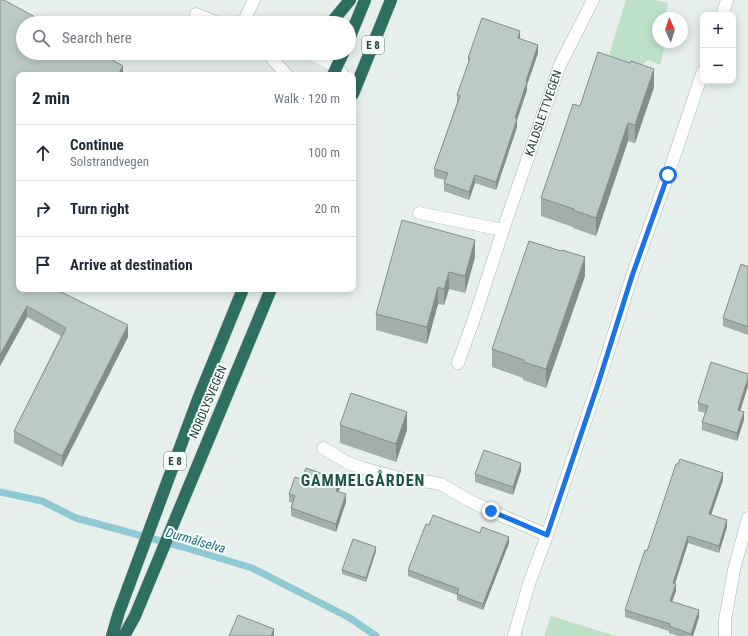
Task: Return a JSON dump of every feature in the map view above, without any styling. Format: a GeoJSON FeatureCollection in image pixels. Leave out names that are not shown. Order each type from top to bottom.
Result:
{"type":"FeatureCollection","features":[{"type":"Feature","properties":{"kind":"highway"},"geometry":{"type":"LineString","coordinates":[[337,16],[350,0]]}},
{"type":"Feature","properties":{"kind":"highway","name":"E 8"},"geometry":{"type":"LineString","coordinates":[[356,22],[365,0]]}},
{"type":"Feature","properties":{"kind":"highway","name":"E 8"},"geometry":{"type":"LineString","coordinates":[[356,84],[391,0]]}},
{"type":"Feature","properties":{"kind":"highway"},"geometry":{"type":"LineString","coordinates":[[338,72],[341,60]]}},
{"type":"Feature","properties":{"kind":"highway","name":"NORDLYSVEGEN"},"geometry":{"type":"LineString","coordinates":[[112,636],[119,612],[198,399],[242,292]]}},
{"type":"Feature","properties":{"kind":"highway","name":"NORDLYSVEGEN"},"geometry":{"type":"LineString","coordinates":[[124,636],[135,616],[270,292]]}},
{"type":"Feature","properties":{"kind":"street"},"geometry":{"type":"LineString","coordinates":[[246,16],[254,0]]}},
{"type":"Feature","properties":{"kind":"street","name":"KALDSLETTVEGEN"},"geometry":{"type":"LineString","coordinates":[[458,363],[560,65],[593,0]]}},
{"type":"Feature","properties":{"kind":"street"},"geometry":{"type":"LineString","coordinates":[[723,12],[727,0]]}},
{"type":"Feature","properties":{"kind":"street"},"geometry":{"type":"LineString","coordinates":[[196,14],[201,16]]}},
{"type":"Feature","properties":{"kind":"street"},"geometry":{"type":"LineString","coordinates":[[273,60],[285,72]]}},
{"type":"Feature","properties":{"kind":"street"},"geometry":{"type":"LineString","coordinates":[[319,60],[338,72]]}},
{"type":"Feature","properties":{"kind":"street"},"geometry":{"type":"LineString","coordinates":[[514,636],[529,584],[598,384],[632,276],[700,80]]}},
{"type":"Feature","properties":{"kind":"street"},"geometry":{"type":"LineString","coordinates":[[419,212],[503,230]]}},
{"type":"Feature","properties":{"kind":"street"},"geometry":{"type":"LineString","coordinates":[[323,448],[348,463],[362,468],[406,480],[441,484],[468,500],[547,535]]}},
{"type":"Feature","properties":{"kind":"street"},"geometry":{"type":"LineString","coordinates":[[726,636],[725,615],[734,570],[748,518]]}},
{"type":"Feature","properties":{"kind":"green space"},"geometry":{"type":"Polygon","coordinates":[[[626,0],[654,0],[668,3],[666,12],[652,12],[652,48],[664,48],[660,65],[648,60],[637,69],[607,62],[626,0]]]}},
{"type":"Feature","properties":{"kind":"green space"},"geometry":{"type":"Polygon","coordinates":[[[551,616],[616,636],[544,636],[551,616]]]}},
{"type":"Feature","properties":{"kind":"building"},"geometry":{"type":"Polygon","coordinates":[[[0,0],[4,0],[33,16],[16,16],[16,60],[112,60],[123,66],[120,72],[16,72],[16,292],[61,292],[128,325],[62,456],[14,431],[66,328],[27,306],[0,355],[0,0]]]}},
{"type":"Feature","properties":{"kind":"building"},"geometry":{"type":"Polygon","coordinates":[[[482,18],[520,31],[518,38],[538,45],[515,118],[517,119],[496,182],[475,175],[469,192],[444,183],[448,173],[434,169],[460,96],[457,95],[482,18]]]}},
{"type":"Feature","properties":{"kind":"building"},"geometry":{"type":"Polygon","coordinates":[[[598,52],[630,63],[631,61],[654,69],[635,125],[628,123],[596,218],[541,198],[573,104],[580,106],[598,52]]]}},
{"type":"Feature","properties":{"kind":"building"},"geometry":{"type":"Polygon","coordinates":[[[402,220],[475,240],[465,276],[449,272],[444,289],[438,287],[427,327],[376,314],[402,220]]]}},
{"type":"Feature","properties":{"kind":"building"},"geometry":{"type":"Polygon","coordinates":[[[529,241],[585,257],[546,369],[523,362],[524,360],[492,349],[529,241]]]}},
{"type":"Feature","properties":{"kind":"building"},"geometry":{"type":"Polygon","coordinates":[[[741,264],[748,267],[748,327],[723,318],[741,264]]]}},
{"type":"Feature","properties":{"kind":"building"},"geometry":{"type":"Polygon","coordinates":[[[711,362],[748,374],[738,410],[744,412],[737,433],[702,422],[708,406],[698,403],[711,362]]]}},
{"type":"Feature","properties":{"kind":"building"},"geometry":{"type":"Polygon","coordinates":[[[351,393],[407,412],[396,444],[340,425],[351,393]]]}},
{"type":"Feature","properties":{"kind":"building"},"geometry":{"type":"Polygon","coordinates":[[[484,450],[521,463],[513,487],[475,474],[484,450]]]}},
{"type":"Feature","properties":{"kind":"building"},"geometry":{"type":"Polygon","coordinates":[[[680,459],[723,473],[709,514],[727,520],[719,546],[688,536],[673,583],[676,584],[670,601],[699,610],[691,634],[669,626],[670,624],[625,610],[645,550],[647,551],[676,464],[678,464],[680,459]]]}},
{"type":"Feature","properties":{"kind":"building"},"geometry":{"type":"Polygon","coordinates":[[[306,468],[340,480],[336,491],[346,494],[336,524],[291,508],[295,496],[289,494],[295,477],[302,479],[306,468]]]}},
{"type":"Feature","properties":{"kind":"building"},"geometry":{"type":"Polygon","coordinates":[[[433,515],[480,533],[482,527],[509,537],[483,604],[457,594],[459,589],[408,570],[426,524],[429,525],[433,515]]]}},
{"type":"Feature","properties":{"kind":"building"},"geometry":{"type":"Polygon","coordinates":[[[353,539],[376,547],[366,578],[342,570],[353,539]]]}},
{"type":"Feature","properties":{"kind":"building"},"geometry":{"type":"Polygon","coordinates":[[[238,615],[274,629],[271,636],[229,636],[238,615]]]}},
{"type":"Feature","properties":{"kind":"waterway","name":"Durmålselva"},"geometry":{"type":"LineString","coordinates":[[0,492],[42,501],[76,518],[183,547],[252,568],[350,618],[376,636]]}},
{"type":"Feature","properties":{"kind":"district","name":"GAMMELGÅRDEN"},"geometry":{"type":"Point","coordinates":[363,480]}},
{"type":"Feature","properties":{"kind":"route"},"geometry":{"type":"LineString","coordinates":[[491,511],[547,535],[598,384],[632,276],[668,175]]}}]}
